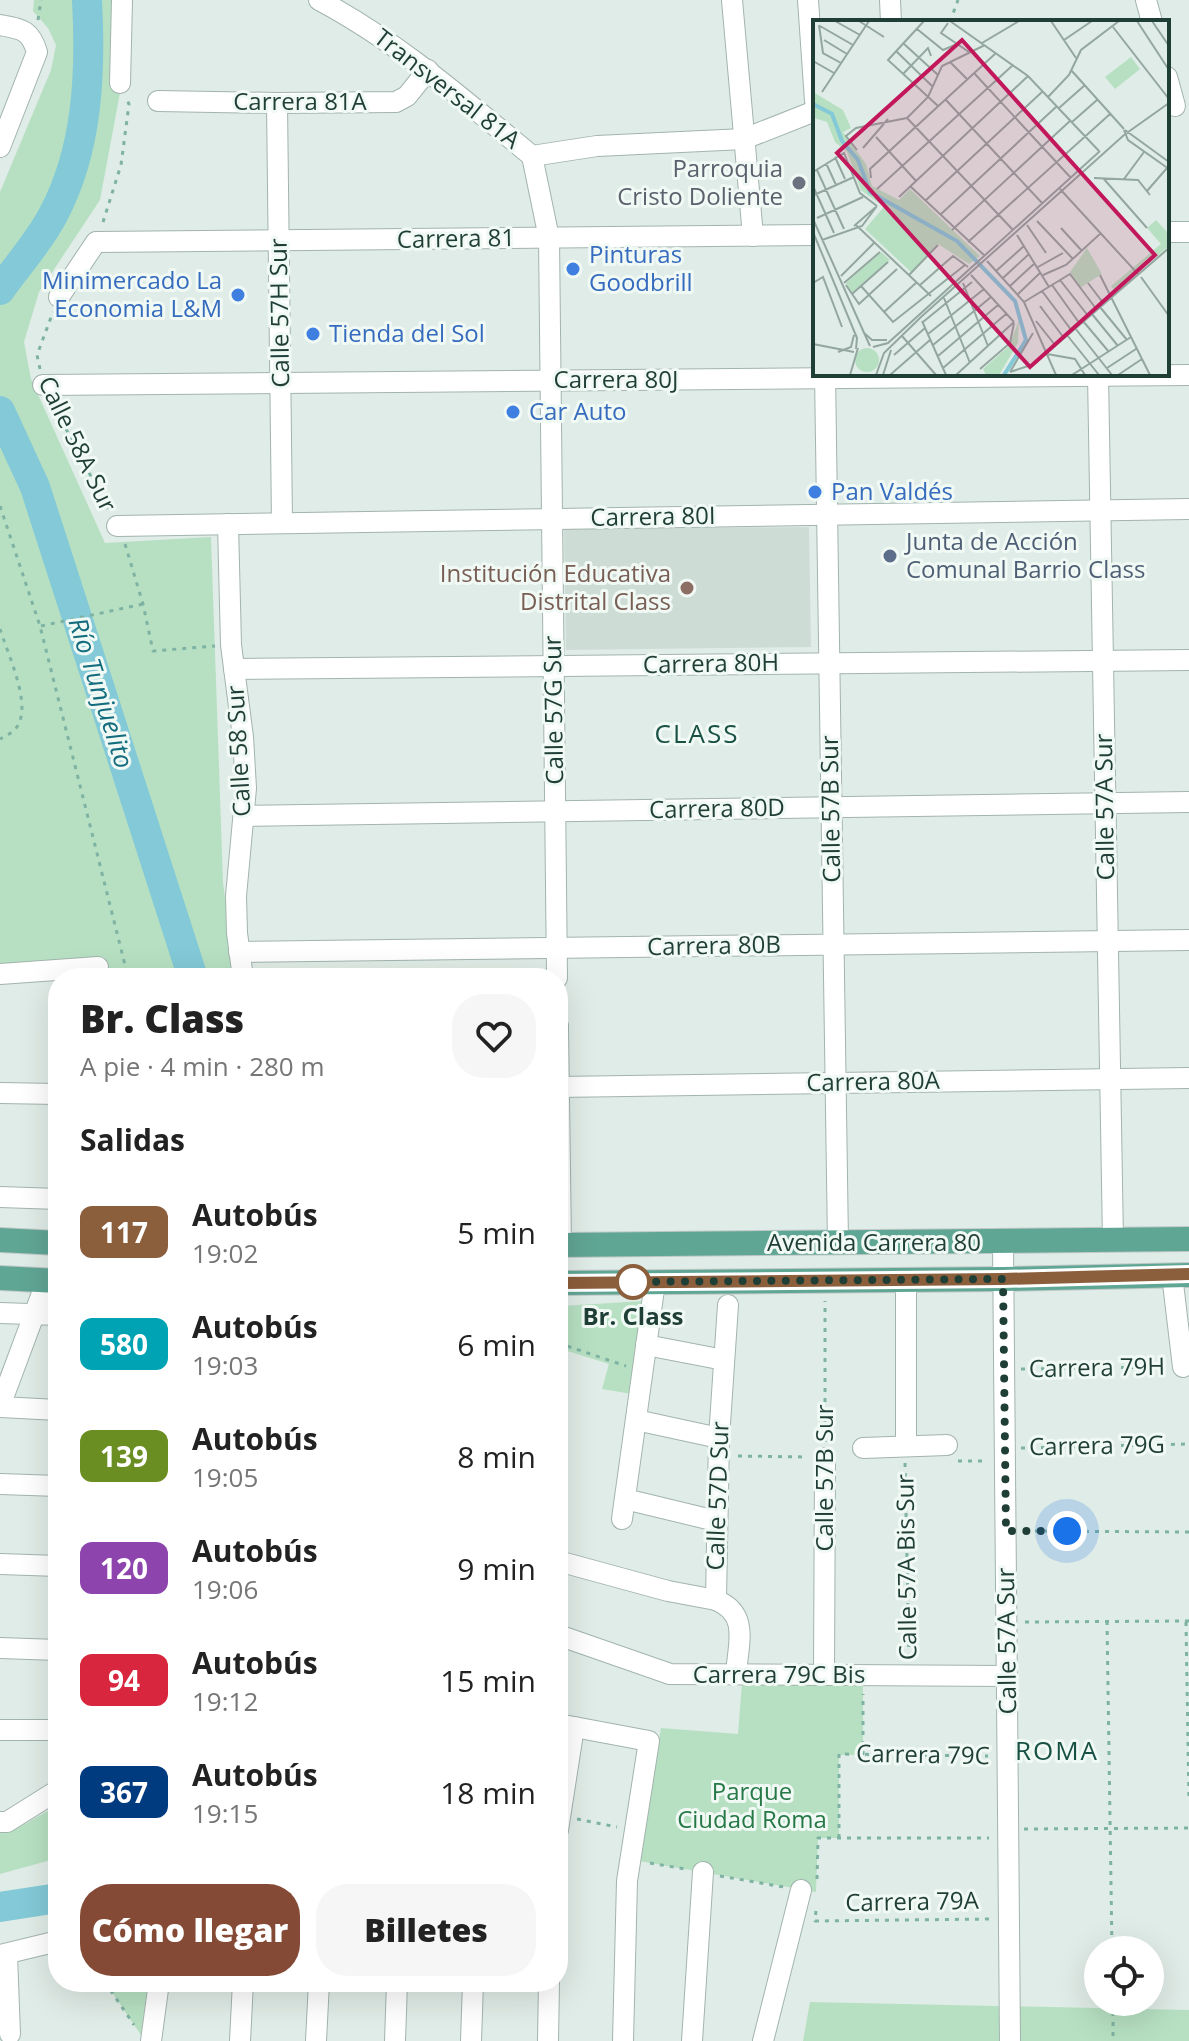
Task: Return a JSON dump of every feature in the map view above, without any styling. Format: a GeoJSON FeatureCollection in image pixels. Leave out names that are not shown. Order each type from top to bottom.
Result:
{"type":"FeatureCollection","features":[{"type":"Feature","properties":{"kind":"main road","name":"Avenida Carrera 80"},"geometry":{"type":"LineString","coordinates":[[568,1245],[1189,1239]]}},
{"type":"Feature","properties":{"kind":"main road"},"geometry":{"type":"LineString","coordinates":[[0,1240],[48,1242]]}},
{"type":"Feature","properties":{"kind":"main road","name":"Avenida Carrera 80"},"geometry":{"type":"LineString","coordinates":[[568,1284],[1181,1275]]}},
{"type":"Feature","properties":{"kind":"main road"},"geometry":{"type":"LineString","coordinates":[[0,1278],[48,1280]]}},
{"type":"Feature","properties":{"kind":"street"},"geometry":{"type":"LineString","coordinates":[[120,83],[122,0]]}},
{"type":"Feature","properties":{"kind":"street","name":"Transversal 81A"},"geometry":{"type":"LineString","coordinates":[[319,0],[381,24],[428,70],[532,156]]}},
{"type":"Feature","properties":{"kind":"street"},"geometry":{"type":"LineString","coordinates":[[732,0],[753,236]]}},
{"type":"Feature","properties":{"kind":"street"},"geometry":{"type":"LineString","coordinates":[[808,0],[813,72]]}},
{"type":"Feature","properties":{"kind":"street"},"geometry":{"type":"LineString","coordinates":[[890,0],[891,20]]}},
{"type":"Feature","properties":{"kind":"street"},"geometry":{"type":"LineString","coordinates":[[0,25],[21,29],[33,38],[37,52],[0,147]]}},
{"type":"Feature","properties":{"kind":"street","name":"Carrera 81A"},"geometry":{"type":"LineString","coordinates":[[158,101],[396,102],[407,96],[428,70]]}},
{"type":"Feature","properties":{"kind":"street"},"geometry":{"type":"LineString","coordinates":[[1169,83],[1177,107]]}},
{"type":"Feature","properties":{"kind":"street","name":"Calle 57H Sur"},"geometry":{"type":"LineString","coordinates":[[277,103],[282,523]]}},
{"type":"Feature","properties":{"kind":"street"},"geometry":{"type":"LineString","coordinates":[[532,156],[597,146],[744,139],[813,112]]}},
{"type":"Feature","properties":{"kind":"street","name":"Calle 57G Sur"},"geometry":{"type":"LineString","coordinates":[[532,156],[549,238],[557,968]]}},
{"type":"Feature","properties":{"kind":"street","name":"Carrera 81"},"geometry":{"type":"LineString","coordinates":[[96,242],[813,235]]}},
{"type":"Feature","properties":{"kind":"street"},"geometry":{"type":"LineString","coordinates":[[59,297],[96,242]]}},
{"type":"Feature","properties":{"kind":"street","name":"Carrera 80J"},"geometry":{"type":"LineString","coordinates":[[43,385],[825,376]]}},
{"type":"Feature","properties":{"kind":"street","name":"Calle 57B Sur"},"geometry":{"type":"LineString","coordinates":[[825,376],[838,1243]]}},
{"type":"Feature","properties":{"kind":"street","name":"Calle 57A Sur"},"geometry":{"type":"LineString","coordinates":[[1098,376],[1113,1240]]}},
{"type":"Feature","properties":{"kind":"street","name":"Carrera 80I"},"geometry":{"type":"LineString","coordinates":[[117,526],[1189,509]]}},
{"type":"Feature","properties":{"kind":"street","name":"Calle 58 Sur"},"geometry":{"type":"LineString","coordinates":[[228,524],[231,645],[243,737],[245,816],[236,896],[241,968]]}},
{"type":"Feature","properties":{"kind":"street","name":"Carrera 80H"},"geometry":{"type":"LineString","coordinates":[[234,669],[1189,660]]}},
{"type":"Feature","properties":{"kind":"street","name":"Carrera 80D"},"geometry":{"type":"LineString","coordinates":[[245,816],[1189,802]]}},
{"type":"Feature","properties":{"kind":"street","name":"Carrera 80B"},"geometry":{"type":"LineString","coordinates":[[239,952],[1189,940]]}},
{"type":"Feature","properties":{"kind":"street"},"geometry":{"type":"LineString","coordinates":[[84,968],[98,967]]}},
{"type":"Feature","properties":{"kind":"street"},"geometry":{"type":"LineString","coordinates":[[0,974],[48,971]]}},
{"type":"Feature","properties":{"kind":"street","name":"Carrera 80A"},"geometry":{"type":"LineString","coordinates":[[568,1087],[1189,1078]]}},
{"type":"Feature","properties":{"kind":"street"},"geometry":{"type":"LineString","coordinates":[[0,1093],[48,1094]]}},
{"type":"Feature","properties":{"kind":"street"},"geometry":{"type":"LineString","coordinates":[[0,1197],[48,1199]]}},
{"type":"Feature","properties":{"kind":"street","name":"Calle 57A Sur"},"geometry":{"type":"LineString","coordinates":[[1003,1242],[1010,2041]]}},
{"type":"Feature","properties":{"kind":"street"},"geometry":{"type":"LineString","coordinates":[[1181,1275],[1183,1367]]}},
{"type":"Feature","properties":{"kind":"street","name":"Calle 57A Bis Sur"},"geometry":{"type":"LineString","coordinates":[[906,1280],[906,1452]]}},
{"type":"Feature","properties":{"kind":"street"},"geometry":{"type":"LineString","coordinates":[[655,1282],[624,1509],[716,1521]]}},
{"type":"Feature","properties":{"kind":"street"},"geometry":{"type":"LineString","coordinates":[[48,1288],[34,1314],[0,1406],[48,1409]]}},
{"type":"Feature","properties":{"kind":"street","name":"Calle 57D Sur"},"geometry":{"type":"LineString","coordinates":[[728,1305],[719,1438],[716,1600],[735,1611],[739,1620],[736,1674]]}},
{"type":"Feature","properties":{"kind":"street"},"geometry":{"type":"LineString","coordinates":[[0,1313],[48,1315]]}},
{"type":"Feature","properties":{"kind":"street"},"geometry":{"type":"LineString","coordinates":[[646,1345],[724,1360]]}},
{"type":"Feature","properties":{"kind":"street"},"geometry":{"type":"LineString","coordinates":[[636,1420],[719,1438]]}},
{"type":"Feature","properties":{"kind":"street"},"geometry":{"type":"LineString","coordinates":[[863,1448],[906,1452],[947,1445]]}},
{"type":"Feature","properties":{"kind":"street","name":"Calle 57B Sur"},"geometry":{"type":"LineString","coordinates":[[824,1675],[825,1458]]}},
{"type":"Feature","properties":{"kind":"street"},"geometry":{"type":"LineString","coordinates":[[0,1484],[48,1486]]}},
{"type":"Feature","properties":{"kind":"street"},"geometry":{"type":"LineString","coordinates":[[0,1564],[48,1566]]}},
{"type":"Feature","properties":{"kind":"street"},"geometry":{"type":"LineString","coordinates":[[568,1564],[668,1591],[716,1600]]}},
{"type":"Feature","properties":{"kind":"street","name":"Carrera 79C Bis"},"geometry":{"type":"LineString","coordinates":[[568,1638],[670,1674],[1007,1676]]}},
{"type":"Feature","properties":{"kind":"street"},"geometry":{"type":"LineString","coordinates":[[0,1648],[48,1650]]}},
{"type":"Feature","properties":{"kind":"street"},"geometry":{"type":"LineString","coordinates":[[568,1725],[649,1741],[627,1881],[623,2041]]}},
{"type":"Feature","properties":{"kind":"street"},"geometry":{"type":"LineString","coordinates":[[0,1730],[48,1730]]}},
{"type":"Feature","properties":{"kind":"street"},"geometry":{"type":"LineString","coordinates":[[0,1822],[7,1822],[48,1796]]}},
{"type":"Feature","properties":{"kind":"street"},"geometry":{"type":"LineString","coordinates":[[692,2041],[703,1872]]}},
{"type":"Feature","properties":{"kind":"street"},"geometry":{"type":"LineString","coordinates":[[763,2041],[801,1890]]}},
{"type":"Feature","properties":{"kind":"street"},"geometry":{"type":"LineString","coordinates":[[13,2035],[3,1955],[48,1944]]}},
{"type":"Feature","properties":{"kind":"street"},"geometry":{"type":"LineString","coordinates":[[146,2038],[157,1992]]}},
{"type":"Feature","properties":{"kind":"street"},"geometry":{"type":"LineString","coordinates":[[240,2041],[242,1992]]}},
{"type":"Feature","properties":{"kind":"street"},"geometry":{"type":"LineString","coordinates":[[316,2041],[318,1992]]}},
{"type":"Feature","properties":{"kind":"street"},"geometry":{"type":"LineString","coordinates":[[395,2041],[397,1992]]}},
{"type":"Feature","properties":{"kind":"street"},"geometry":{"type":"LineString","coordinates":[[471,2041],[473,1992]]}},
{"type":"Feature","properties":{"kind":"street"},"geometry":{"type":"LineString","coordinates":[[548,2041],[549,1992]]}},
{"type":"Feature","properties":{"kind":"path"},"geometry":{"type":"LineString","coordinates":[[951,20],[958,0]]}},
{"type":"Feature","properties":{"kind":"path"},"geometry":{"type":"LineString","coordinates":[[96,242],[121,165],[129,104],[120,83]]}},
{"type":"Feature","properties":{"kind":"path","name":"Calle 58A Sur"},"geometry":{"type":"LineString","coordinates":[[59,297],[37,355],[43,385],[125,543],[153,651],[231,645]]}},
{"type":"Feature","properties":{"kind":"path"},"geometry":{"type":"LineString","coordinates":[[0,506],[40,626],[125,968]]}},
{"type":"Feature","properties":{"kind":"path"},"geometry":{"type":"LineString","coordinates":[[40,626],[143,604]]}},
{"type":"Feature","properties":{"kind":"path"},"geometry":{"type":"LineString","coordinates":[[0,629],[22,697],[19,724],[11,734],[0,739]]}},
{"type":"Feature","properties":{"kind":"path","name":"Calle 57B Sur"},"geometry":{"type":"LineString","coordinates":[[825,1458],[826,1281]]}},
{"type":"Feature","properties":{"kind":"path"},"geometry":{"type":"LineString","coordinates":[[568,1346],[642,1372]]}},
{"type":"Feature","properties":{"kind":"path","name":"Carrera 79H"},"geometry":{"type":"LineString","coordinates":[[1004,1369],[1183,1367]]}},
{"type":"Feature","properties":{"kind":"path","name":"Carrera 79G"},"geometry":{"type":"LineString","coordinates":[[1005,1449],[1189,1444]]}},
{"type":"Feature","properties":{"kind":"path","name":"Calle 57A Bis Sur"},"geometry":{"type":"LineString","coordinates":[[906,1452],[909,1675]]}},
{"type":"Feature","properties":{"kind":"path"},"geometry":{"type":"LineString","coordinates":[[1006,1531],[1189,1532]]}},
{"type":"Feature","properties":{"kind":"path"},"geometry":{"type":"LineString","coordinates":[[1107,1621],[1112,1936]]}},
{"type":"Feature","properties":{"kind":"path"},"geometry":{"type":"LineString","coordinates":[[1007,1622],[1188,1621],[1189,1802]]}},
{"type":"Feature","properties":{"kind":"path"},"geometry":{"type":"LineString","coordinates":[[863,1675],[863,1755]]}},
{"type":"Feature","properties":{"kind":"path","name":"Carrera 79C"},"geometry":{"type":"LineString","coordinates":[[839,1838],[839,1754],[1008,1756]]}},
{"type":"Feature","properties":{"kind":"path"},"geometry":{"type":"LineString","coordinates":[[568,1824],[635,1830]]}},
{"type":"Feature","properties":{"kind":"path"},"geometry":{"type":"LineString","coordinates":[[818,1838],[1189,1828]]}},
{"type":"Feature","properties":{"kind":"path"},"geometry":{"type":"LineString","coordinates":[[630,1859],[801,1890]]}},
{"type":"Feature","properties":{"kind":"path","name":"Carrera 79A"},"geometry":{"type":"LineString","coordinates":[[815,1921],[1009,1918]]}},
{"type":"Feature","properties":{"kind":"path"},"geometry":{"type":"LineString","coordinates":[[112,1992],[146,2038]]}},
{"type":"Feature","properties":{"kind":"path"},"geometry":{"type":"LineString","coordinates":[[1113,2016],[1113,2041]]}},
{"type":"Feature","properties":{"kind":"shaded area","name":"Institución Educativa Distrital Class"},"geometry":{"type":"Polygon","coordinates":[[[809,527],[811,647],[566,650],[564,529],[809,527]]]}},
{"type":"Feature","properties":{"kind":"green space"},"geometry":{"type":"Polygon","coordinates":[[[34,0],[128,0],[122,82],[100,200],[39,292],[24,342],[31,379],[105,543],[211,537],[223,882],[235,968],[106,968],[104,957],[0,966],[0,192],[51,70],[56,45],[48,28],[33,11],[34,0]]]}},
{"type":"Feature","properties":{"kind":"green space"},"geometry":{"type":"Polygon","coordinates":[[[644,1301],[632,1394],[602,1389],[609,1364],[568,1351],[568,1306],[644,1301]]]}},
{"type":"Feature","properties":{"kind":"green space","name":"Parque Ciudad Roma"},"geometry":{"type":"Polygon","coordinates":[[[742,1683],[863,1683],[863,1755],[839,1755],[839,1838],[818,1838],[816,1892],[639,1861],[661,1728],[738,1734],[742,1683]]]}},
{"type":"Feature","properties":{"kind":"green space"},"geometry":{"type":"Polygon","coordinates":[[[48,1811],[48,1861],[0,1874],[0,1831],[25,1824],[48,1811]]]}},
{"type":"Feature","properties":{"kind":"green space"},"geometry":{"type":"Polygon","coordinates":[[[112,1992],[147,1992],[141,2035],[112,1992]]]}},
{"type":"Feature","properties":{"kind":"green space"},"geometry":{"type":"Polygon","coordinates":[[[810,2002],[1084,2008],[1084,2016],[1164,2016],[1164,2009],[1189,2010],[1189,2041],[803,2041],[810,2002]]]}},
{"type":"Feature","properties":{"kind":"waterway","name":"Río Tunjuelito"},"geometry":{"type":"LineString","coordinates":[[0,290],[47,225],[74,164],[85,110],[87,0]]}},
{"type":"Feature","properties":{"kind":"waterway","name":"Río Tunjuelito"},"geometry":{"type":"LineString","coordinates":[[0,411],[35,487],[190,968]]}},
{"type":"Feature","properties":{"kind":"waterway","name":"Río Tunjuelito"},"geometry":{"type":"LineString","coordinates":[[0,1907],[48,1900]]}},
{"type":"Feature","properties":{"kind":"bus line","name":"117"},"geometry":{"type":"LineString","coordinates":[[568,1283],[1189,1274]]}},
{"type":"Feature","properties":{"kind":"place","name":"Parroquia Cristo Doliente"},"geometry":{"type":"Point","coordinates":[799,183]}},
{"type":"Feature","properties":{"kind":"place","name":"Pinturas Goodbrill"},"geometry":{"type":"Point","coordinates":[573,269]}},
{"type":"Feature","properties":{"kind":"place","name":"Minimercado La Economia L&M"},"geometry":{"type":"Point","coordinates":[238,295]}},
{"type":"Feature","properties":{"kind":"place","name":"Tienda del Sol"},"geometry":{"type":"Point","coordinates":[313,334]}},
{"type":"Feature","properties":{"kind":"place","name":"Car Auto"},"geometry":{"type":"Point","coordinates":[513,412]}},
{"type":"Feature","properties":{"kind":"place","name":"Pan Valdés"},"geometry":{"type":"Point","coordinates":[815,492]}},
{"type":"Feature","properties":{"kind":"place","name":"Junta de Acción Comunal Barrio Class"},"geometry":{"type":"Point","coordinates":[890,556]}},
{"type":"Feature","properties":{"kind":"place","name":"Institución Educativa Distrital Class"},"geometry":{"type":"Point","coordinates":[687,588]}},
{"type":"Feature","properties":{"kind":"place","name":"Br. Class"},"geometry":{"type":"Point","coordinates":[633,1282]}},
{"type":"Feature","properties":{"kind":"district","name":"CLASS"},"geometry":{"type":"Point","coordinates":[697,734]}},
{"type":"Feature","properties":{"kind":"district","name":"ROMA"},"geometry":{"type":"Point","coordinates":[1057,1751]}},
{"type":"Feature","properties":{"kind":"route"},"geometry":{"type":"LineString","coordinates":[[633,1282],[623,1282],[1003,1279],[1006,1531],[1067,1531]]}}]}
